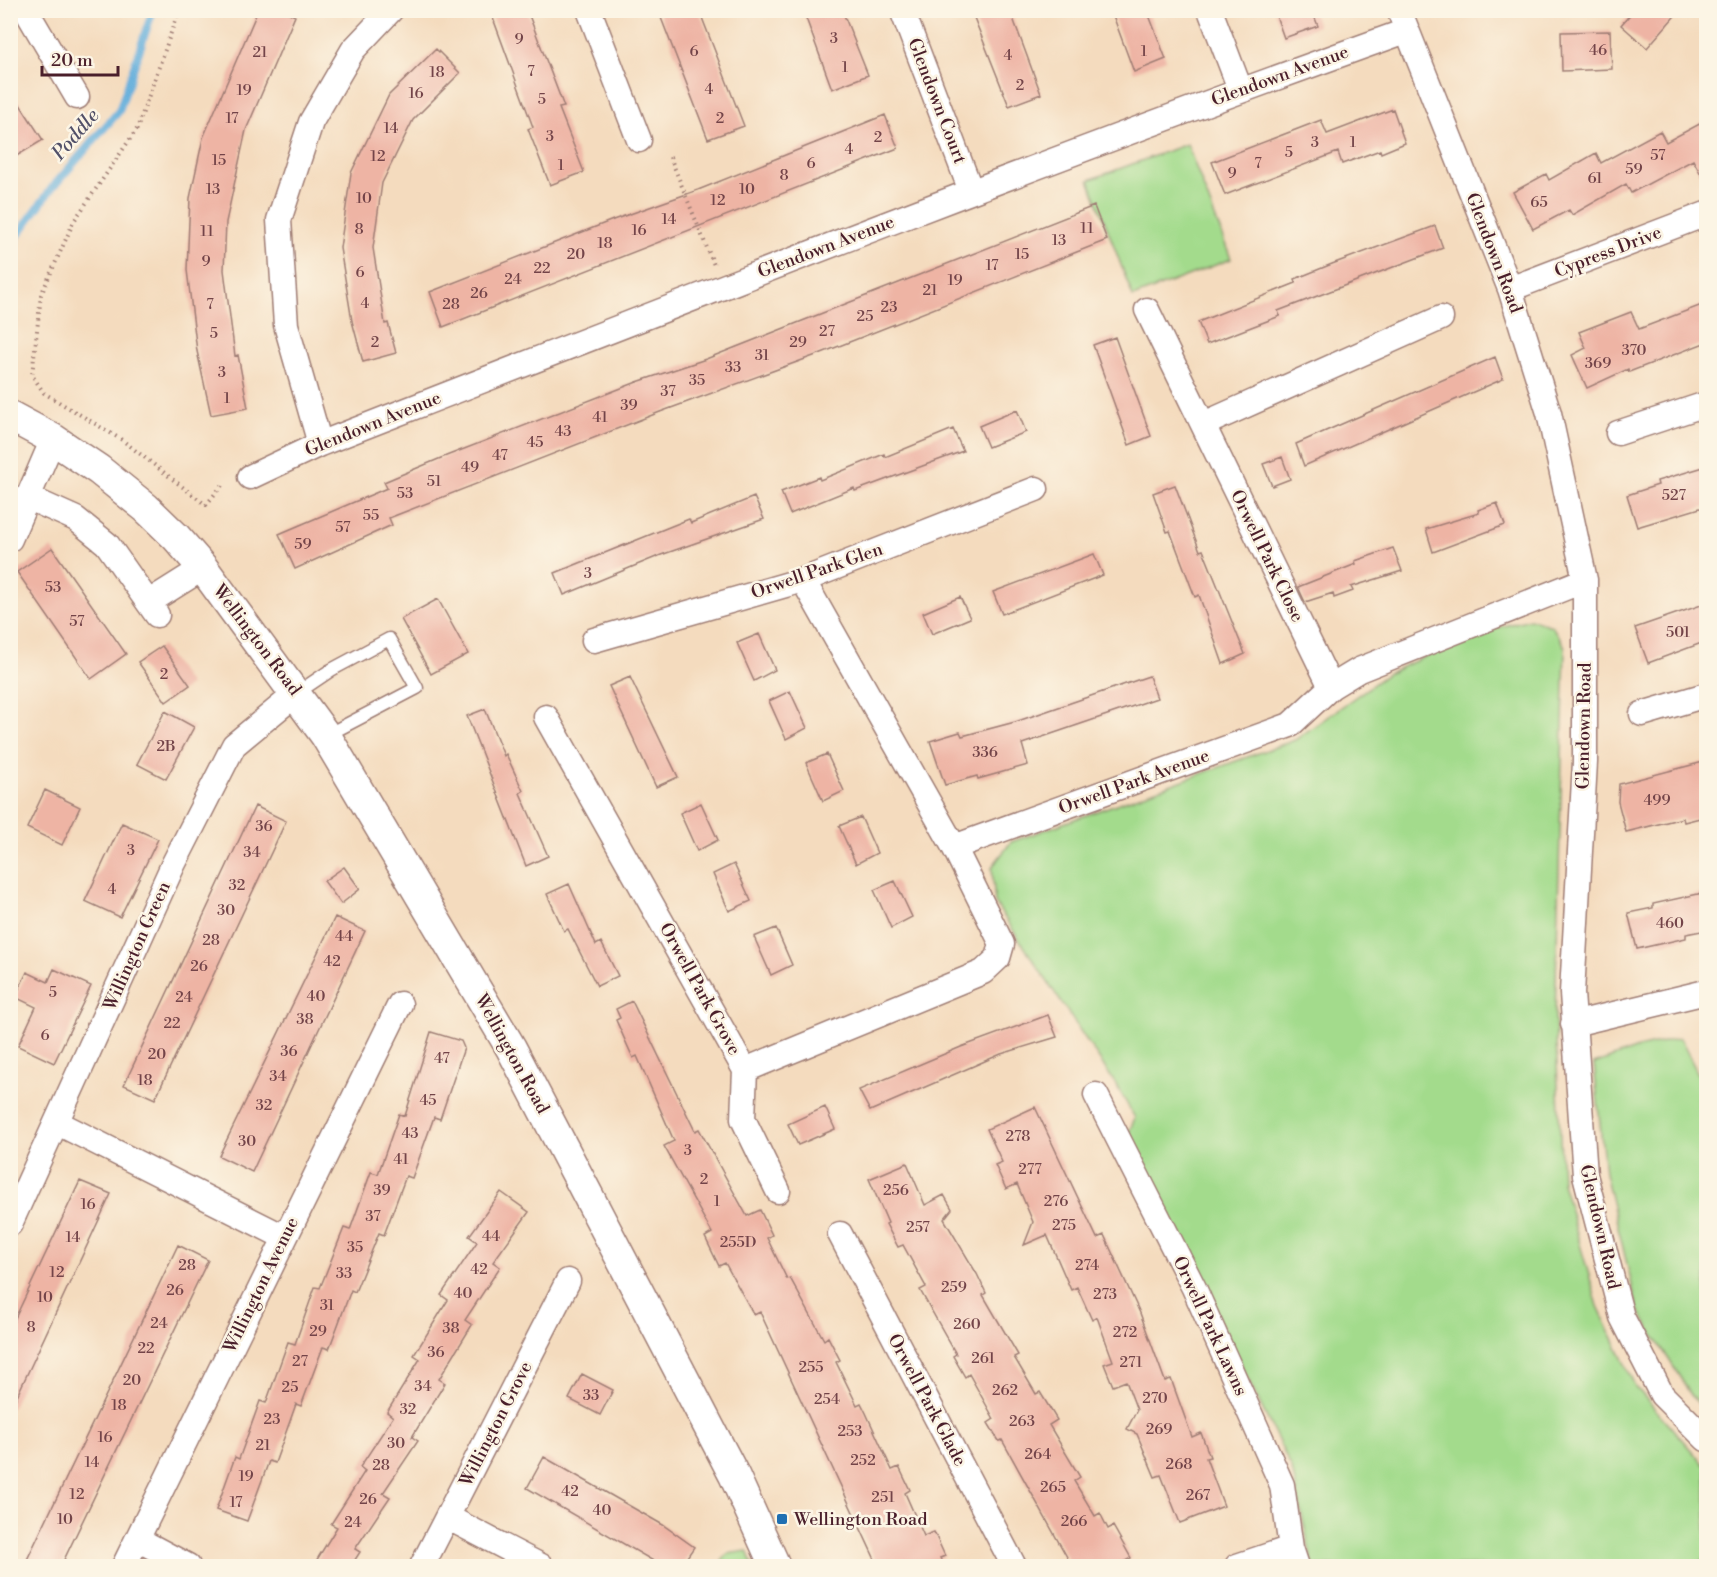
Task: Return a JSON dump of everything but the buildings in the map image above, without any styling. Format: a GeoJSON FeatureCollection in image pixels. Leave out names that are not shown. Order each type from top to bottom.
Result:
{"type":"FeatureCollection","features":[{"type":"Feature","properties":{"kind":"street"},"geometry":{"type":"LineString","coordinates":[[26,10],[77,97]]}},
{"type":"Feature","properties":{"kind":"street"},"geometry":{"type":"LineString","coordinates":[[320,444],[286,324],[279,220],[311,122],[353,50],[391,10]]}},
{"type":"Feature","properties":{"kind":"street"},"geometry":{"type":"LineString","coordinates":[[589,10],[639,140]]}},
{"type":"Feature","properties":{"kind":"street","name":"Glendown Court"},"geometry":{"type":"LineString","coordinates":[[902,10],[971,191]]}},
{"type":"Feature","properties":{"kind":"street"},"geometry":{"type":"LineString","coordinates":[[1210,10],[1240,89]]}},
{"type":"Feature","properties":{"kind":"street","name":"Glendown Avenue"},"geometry":{"type":"LineString","coordinates":[[250,477],[320,444],[1240,89],[1403,21]]}},
{"type":"Feature","properties":{"kind":"street","name":"Glendown Road"},"geometry":{"type":"LineString","coordinates":[[1403,21],[1510,289],[1549,412],[1585,580],[1585,762],[1572,993],[1585,1175],[1622,1317],[1662,1395],[1707,1439]]}},
{"type":"Feature","properties":{"kind":"street","name":"Cypress Drive"},"geometry":{"type":"LineString","coordinates":[[1510,289],[1707,214]]}},
{"type":"Feature","properties":{"kind":"street","name":"Orwell Park Close"},"geometry":{"type":"LineString","coordinates":[[1147,310],[1331,687]]}},
{"type":"Feature","properties":{"kind":"street"},"geometry":{"type":"LineString","coordinates":[[1204,424],[1441,318]]}},
{"type":"Feature","properties":{"kind":"street"},"geometry":{"type":"LineString","coordinates":[[1618,433],[1707,404]]}},
{"type":"Feature","properties":{"kind":"street","name":"Wellington Road"},"geometry":{"type":"LineString","coordinates":[[10,539],[27,497],[32,427]]}},
{"type":"Feature","properties":{"kind":"street","name":"Wellington Road"},"geometry":{"type":"LineString","coordinates":[[32,427],[146,508],[203,568],[297,693],[326,736],[511,1048],[734,1475],[775,1566]]}},
{"type":"Feature","properties":{"kind":"street","name":"Orwell Park Glen"},"geometry":{"type":"LineString","coordinates":[[594,640],[802,580],[1036,489]]}},
{"type":"Feature","properties":{"kind":"street","name":"Wellington Road"},"geometry":{"type":"LineString","coordinates":[[27,497],[76,519],[107,544],[153,608],[203,568]]}},
{"type":"Feature","properties":{"kind":"street"},"geometry":{"type":"LineString","coordinates":[[802,580],[954,847]]}},
{"type":"Feature","properties":{"kind":"street","name":"Orwell Park Avenue"},"geometry":{"type":"LineString","coordinates":[[954,847],[1290,724],[1331,687],[1359,670],[1585,580]]}},
{"type":"Feature","properties":{"kind":"street","name":"Willington Green"},"geometry":{"type":"LineString","coordinates":[[10,1224],[58,1123],[173,865],[234,745],[297,693]]}},
{"type":"Feature","properties":{"kind":"street"},"geometry":{"type":"LineString","coordinates":[[1642,714],[1707,695]]}},
{"type":"Feature","properties":{"kind":"street","name":"Orwell Park Grove"},"geometry":{"type":"LineString","coordinates":[[546,717],[745,1070],[983,972],[998,958],[1002,944],[954,847]]}},
{"type":"Feature","properties":{"kind":"street"},"geometry":{"type":"LineString","coordinates":[[1574,1024],[1707,992]]}},
{"type":"Feature","properties":{"kind":"street","name":"Willington Avenue"},"geometry":{"type":"LineString","coordinates":[[124,1566],[139,1540],[284,1237],[400,1004]]}},
{"type":"Feature","properties":{"kind":"street"},"geometry":{"type":"LineString","coordinates":[[745,1070],[743,1119],[778,1191]]}},
{"type":"Feature","properties":{"kind":"street","name":"Orwell Park Lawns"},"geometry":{"type":"LineString","coordinates":[[1096,1095],[1194,1288],[1282,1485],[1294,1557]]}},
{"type":"Feature","properties":{"kind":"street"},"geometry":{"type":"LineString","coordinates":[[58,1123],[284,1237]]}},
{"type":"Feature","properties":{"kind":"street","name":"Orwell Park Glade"},"geometry":{"type":"LineString","coordinates":[[840,1234],[1014,1566]]}},
{"type":"Feature","properties":{"kind":"street","name":"Willington Grove"},"geometry":{"type":"LineString","coordinates":[[422,1566],[568,1281]]}},
{"type":"Feature","properties":{"kind":"street"},"geometry":{"type":"LineString","coordinates":[[448,1518],[541,1566]]}},
{"type":"Feature","properties":{"kind":"street"},"geometry":{"type":"LineString","coordinates":[[139,1540],[188,1566]]}},
{"type":"Feature","properties":{"kind":"street"},"geometry":{"type":"LineString","coordinates":[[1237,1566],[1294,1557]]}},
{"type":"Feature","properties":{"kind":"lane"},"geometry":{"type":"LineString","coordinates":[[297,693],[331,670],[389,639],[417,688],[326,736]]}},
{"type":"Feature","properties":{"kind":"path"},"geometry":{"type":"LineString","coordinates":[[179,10],[137,129],[74,221],[41,295],[32,375],[44,393],[122,440],[206,505],[223,484]]}},
{"type":"Feature","properties":{"kind":"path"},"geometry":{"type":"LineString","coordinates":[[670,157],[714,266]]}},
{"type":"Feature","properties":{"kind":"green space"},"geometry":{"type":"Polygon","coordinates":[[[1187,144],[1231,259],[1133,297],[1089,180],[1187,144]]]}},
{"type":"Feature","properties":{"kind":"green space"},"geometry":{"type":"Polygon","coordinates":[[[1530,619],[1552,626],[1565,647],[1555,1016],[1562,1183],[1598,1306],[1635,1386],[1706,1467],[1706,1557],[1697,1566],[1313,1566],[1292,1469],[1128,1134],[1135,1118],[1115,1083],[995,903],[992,867],[1011,842],[1295,740],[1389,673],[1477,633],[1530,619]]]}},
{"type":"Feature","properties":{"kind":"green space"},"geometry":{"type":"Polygon","coordinates":[[[1680,1038],[1706,1090],[1706,1412],[1691,1395],[1638,1310],[1605,1173],[1594,1064],[1638,1048],[1680,1038]]]}},
{"type":"Feature","properties":{"kind":"green space"},"geometry":{"type":"Polygon","coordinates":[[[747,1551],[753,1566],[717,1566],[728,1554],[747,1551]]]}},
{"type":"Feature","properties":{"kind":"waterway","name":"Poddle"},"geometry":{"type":"LineString","coordinates":[[10,273],[15,239],[52,188],[119,111],[153,10]]}},
{"type":"Feature","properties":{"kind":"place","name":"Wellington Road"},"geometry":{"type":"Point","coordinates":[782,1519]}}]}
